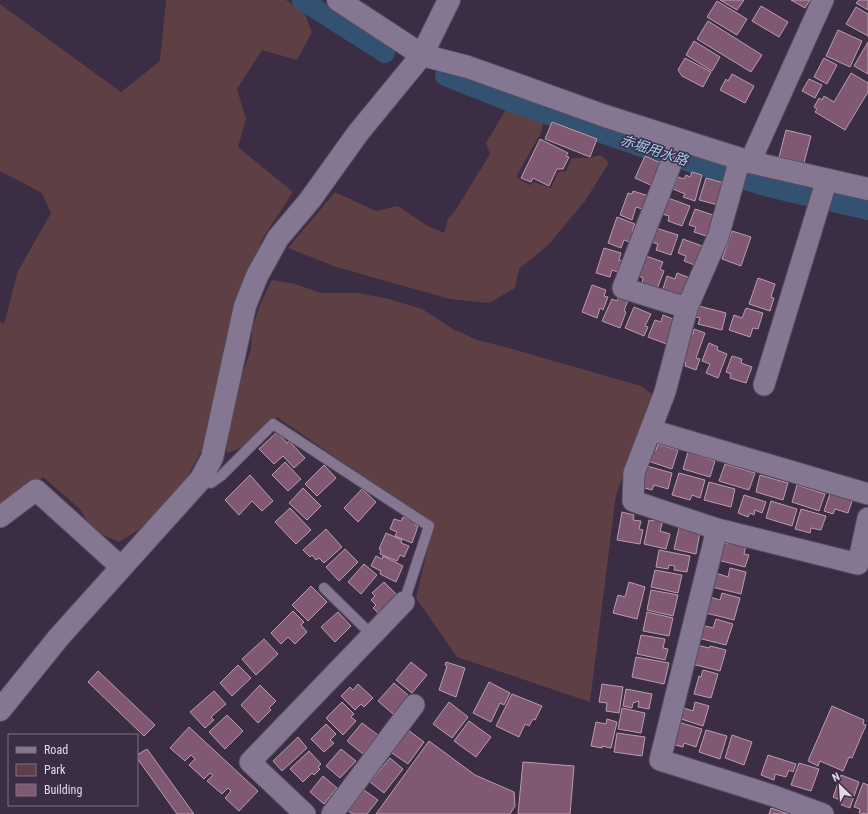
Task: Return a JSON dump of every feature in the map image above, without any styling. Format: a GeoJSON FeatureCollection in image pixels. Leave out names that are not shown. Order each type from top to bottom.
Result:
{"type":"FeatureCollection","features":[{"type":"Feature","properties":{"kind":"street"},"geometry":{"type":"LineString","coordinates":[[338,0],[422,55],[468,67],[605,116],[745,161],[868,189]]}},
{"type":"Feature","properties":{"kind":"street"},"geometry":{"type":"LineString","coordinates":[[0,710],[58,637],[201,479],[212,458],[245,306],[257,276],[278,238],[310,200],[358,133],[422,55],[449,0]]}},
{"type":"Feature","properties":{"kind":"street"},"geometry":{"type":"LineString","coordinates":[[823,0],[745,161],[718,237],[687,308],[665,392],[634,473],[633,501],[717,529],[858,564],[868,518]]}},
{"type":"Feature","properties":{"kind":"street"},"geometry":{"type":"LineString","coordinates":[[680,140],[623,288],[687,308]]}},
{"type":"Feature","properties":{"kind":"street"},"geometry":{"type":"LineString","coordinates":[[764,385],[827,179]]}},
{"type":"Feature","properties":{"kind":"street"},"geometry":{"type":"LineString","coordinates":[[651,430],[868,494]]}},
{"type":"Feature","properties":{"kind":"street"},"geometry":{"type":"LineString","coordinates":[[0,517],[36,490],[121,567]]}},
{"type":"Feature","properties":{"kind":"street"},"geometry":{"type":"LineString","coordinates":[[717,529],[660,760],[801,810],[823,814]]}},
{"type":"Feature","properties":{"kind":"street"},"geometry":{"type":"LineString","coordinates":[[305,814],[250,762],[404,602]]}},
{"type":"Feature","properties":{"kind":"street"},"geometry":{"type":"LineString","coordinates":[[332,814],[414,705]]}},
{"type":"Feature","properties":{"kind":"lane"},"geometry":{"type":"LineString","coordinates":[[201,479],[211,482],[221,476],[272,424],[429,526],[404,602]]}},
{"type":"Feature","properties":{"kind":"lane"},"geometry":{"type":"LineString","coordinates":[[324,588],[372,635]]}},
{"type":"Feature","properties":{"kind":"green space"},"geometry":{"type":"Polygon","coordinates":[[[166,0],[286,0],[304,12],[312,32],[297,60],[262,50],[237,89],[246,119],[238,147],[293,192],[261,241],[256,263],[234,301],[204,446],[185,482],[140,529],[119,542],[92,530],[80,509],[43,477],[0,508],[0,322],[4,324],[18,271],[51,213],[42,193],[0,171],[0,4],[121,92],[160,61],[166,0]]]}},
{"type":"Feature","properties":{"kind":"green space"},"geometry":{"type":"Polygon","coordinates":[[[508,106],[544,118],[541,133],[516,177],[530,185],[534,182],[551,188],[558,172],[566,171],[572,158],[589,158],[601,155],[609,163],[585,201],[548,245],[519,269],[515,288],[489,303],[450,299],[336,267],[288,248],[335,192],[376,211],[398,206],[426,225],[444,233],[448,219],[455,211],[490,154],[486,143],[508,106]]]}},
{"type":"Feature","properties":{"kind":"green space"},"geometry":{"type":"Polygon","coordinates":[[[272,280],[295,284],[321,293],[358,293],[389,299],[422,309],[453,329],[477,340],[641,386],[653,395],[616,495],[590,702],[457,657],[416,598],[433,525],[277,417],[249,445],[227,453],[226,429],[251,349],[252,329],[261,302],[272,280]]]}},
{"type":"Feature","properties":{"kind":"building"},"geometry":{"type":"Polygon","coordinates":[[[720,0],[744,0],[737,10],[720,0]]]}},
{"type":"Feature","properties":{"kind":"building"},"geometry":{"type":"Polygon","coordinates":[[[791,0],[810,0],[805,8],[791,0]]]}},
{"type":"Feature","properties":{"kind":"building"},"geometry":{"type":"Polygon","coordinates":[[[859,0],[868,0],[868,10],[856,3],[859,0]]]}},
{"type":"Feature","properties":{"kind":"building"},"geometry":{"type":"Polygon","coordinates":[[[717,1],[747,19],[737,35],[707,17],[717,1]]]}},
{"type":"Feature","properties":{"kind":"building"},"geometry":{"type":"Polygon","coordinates":[[[761,6],[788,22],[779,37],[752,21],[761,6]]]}},
{"type":"Feature","properties":{"kind":"building"},"geometry":{"type":"Polygon","coordinates":[[[856,7],[868,14],[868,36],[846,24],[856,7]]]}},
{"type":"Feature","properties":{"kind":"building"},"geometry":{"type":"Polygon","coordinates":[[[708,21],[762,55],[751,72],[697,39],[708,21]]]}},
{"type":"Feature","properties":{"kind":"building"},"geometry":{"type":"Polygon","coordinates":[[[838,30],[862,41],[850,67],[826,56],[838,30]]]}},
{"type":"Feature","properties":{"kind":"building"},"geometry":{"type":"Polygon","coordinates":[[[694,41],[720,57],[712,71],[686,55],[694,41]]]}},
{"type":"Feature","properties":{"kind":"building"},"geometry":{"type":"Polygon","coordinates":[[[868,42],[868,74],[854,66],[868,42]]]}},
{"type":"Feature","properties":{"kind":"building"},"geometry":{"type":"Polygon","coordinates":[[[685,58],[711,72],[703,87],[682,76],[678,70],[685,58]]]}},
{"type":"Feature","properties":{"kind":"building"},"geometry":{"type":"Polygon","coordinates":[[[824,58],[837,65],[827,84],[814,77],[824,58]]]}},
{"type":"Feature","properties":{"kind":"building"},"geometry":{"type":"Polygon","coordinates":[[[851,73],[868,83],[868,92],[845,130],[815,112],[817,109],[814,107],[819,98],[822,100],[824,96],[834,102],[851,73]]]}},
{"type":"Feature","properties":{"kind":"building"},"geometry":{"type":"Polygon","coordinates":[[[732,74],[754,86],[745,103],[720,90],[726,79],[728,81],[732,74]]]}},
{"type":"Feature","properties":{"kind":"building"},"geometry":{"type":"Polygon","coordinates":[[[809,79],[822,85],[815,98],[802,91],[809,79]]]}},
{"type":"Feature","properties":{"kind":"building"},"geometry":{"type":"Polygon","coordinates":[[[552,122],[597,139],[590,157],[545,139],[552,122]]]}},
{"type":"Feature","properties":{"kind":"building"},"geometry":{"type":"Polygon","coordinates":[[[786,130],[811,136],[804,163],[779,157],[786,130]]]}},
{"type":"Feature","properties":{"kind":"building"},"geometry":{"type":"Polygon","coordinates":[[[540,139],[568,153],[566,156],[569,157],[563,169],[557,169],[549,186],[533,178],[531,182],[521,178],[540,139]]]}},
{"type":"Feature","properties":{"kind":"building"},"geometry":{"type":"Polygon","coordinates":[[[645,156],[663,164],[655,187],[635,178],[645,156]]]}},
{"type":"Feature","properties":{"kind":"building"},"geometry":{"type":"Polygon","coordinates":[[[692,172],[702,175],[695,201],[683,197],[685,194],[673,189],[678,177],[684,179],[686,175],[690,177],[692,172]]]}},
{"type":"Feature","properties":{"kind":"building"},"geometry":{"type":"Polygon","coordinates":[[[706,178],[724,183],[718,205],[699,200],[706,178]]]}},
{"type":"Feature","properties":{"kind":"building"},"geometry":{"type":"Polygon","coordinates":[[[633,191],[649,196],[645,210],[636,207],[632,220],[620,215],[628,193],[632,194],[633,191]]]}},
{"type":"Feature","properties":{"kind":"building"},"geometry":{"type":"Polygon","coordinates":[[[668,198],[690,206],[682,226],[668,221],[669,216],[662,214],[668,198]]]}},
{"type":"Feature","properties":{"kind":"building"},"geometry":{"type":"Polygon","coordinates":[[[695,209],[716,216],[709,237],[694,232],[696,227],[689,225],[695,209]]]}},
{"type":"Feature","properties":{"kind":"building"},"geometry":{"type":"Polygon","coordinates":[[[617,217],[635,224],[632,231],[636,232],[632,243],[624,240],[621,248],[608,243],[617,217]]]}},
{"type":"Feature","properties":{"kind":"building"},"geometry":{"type":"Polygon","coordinates":[[[656,228],[678,235],[671,255],[656,250],[658,244],[651,242],[656,228]]]}},
{"type":"Feature","properties":{"kind":"building"},"geometry":{"type":"Polygon","coordinates":[[[732,231],[751,237],[741,266],[722,259],[732,231]]]}},
{"type":"Feature","properties":{"kind":"building"},"geometry":{"type":"Polygon","coordinates":[[[683,239],[705,247],[697,266],[684,261],[686,256],[678,253],[683,239]]]}},
{"type":"Feature","properties":{"kind":"building"},"geometry":{"type":"Polygon","coordinates":[[[604,248],[621,253],[619,260],[624,262],[620,273],[612,270],[610,277],[596,273],[604,248]]]}},
{"type":"Feature","properties":{"kind":"building"},"geometry":{"type":"Polygon","coordinates":[[[646,256],[663,262],[660,269],[664,271],[657,289],[642,283],[643,278],[639,276],[646,256]]]}},
{"type":"Feature","properties":{"kind":"building"},"geometry":{"type":"Polygon","coordinates":[[[677,273],[690,278],[683,299],[662,292],[667,276],[675,279],[677,273]]]}},
{"type":"Feature","properties":{"kind":"building"},"geometry":{"type":"Polygon","coordinates":[[[758,278],[775,284],[771,297],[774,298],[770,311],[749,304],[758,278]]]}},
{"type":"Feature","properties":{"kind":"building"},"geometry":{"type":"Polygon","coordinates":[[[592,285],[606,290],[604,296],[608,297],[603,310],[600,308],[597,318],[582,312],[592,285]]]}},
{"type":"Feature","properties":{"kind":"building"},"geometry":{"type":"Polygon","coordinates":[[[619,296],[628,300],[624,311],[626,312],[620,328],[602,321],[612,299],[617,301],[619,296]]]}},
{"type":"Feature","properties":{"kind":"building"},"geometry":{"type":"Polygon","coordinates":[[[699,306],[726,313],[722,330],[698,324],[700,318],[696,317],[699,306]]]}},
{"type":"Feature","properties":{"kind":"building"},"geometry":{"type":"Polygon","coordinates":[[[634,307],[651,314],[645,326],[648,327],[644,336],[625,328],[634,307]]]}},
{"type":"Feature","properties":{"kind":"building"},"geometry":{"type":"Polygon","coordinates":[[[746,308],[763,313],[758,329],[753,328],[750,337],[729,330],[734,315],[742,318],[746,308]]]}},
{"type":"Feature","properties":{"kind":"building"},"geometry":{"type":"Polygon","coordinates":[[[663,315],[678,321],[669,345],[648,337],[655,320],[661,322],[663,315]]]}},
{"type":"Feature","properties":{"kind":"building"},"geometry":{"type":"Polygon","coordinates":[[[694,329],[705,333],[696,358],[700,359],[696,370],[685,366],[686,363],[680,361],[689,332],[693,334],[694,329]]]}},
{"type":"Feature","properties":{"kind":"building"},"geometry":{"type":"Polygon","coordinates":[[[709,343],[718,347],[717,350],[727,354],[718,378],[706,373],[710,364],[702,361],[709,343]]]}},
{"type":"Feature","properties":{"kind":"building"},"geometry":{"type":"Polygon","coordinates":[[[732,356],[742,359],[741,363],[752,367],[746,383],[730,378],[731,374],[726,372],[732,356]]]}},
{"type":"Feature","properties":{"kind":"building"},"geometry":{"type":"Polygon","coordinates":[[[277,432],[287,443],[289,441],[305,458],[294,468],[283,456],[274,464],[259,449],[277,432]]]}},
{"type":"Feature","properties":{"kind":"building"},"geometry":{"type":"Polygon","coordinates":[[[658,444],[678,450],[672,469],[648,461],[651,448],[656,450],[658,444]]]}},
{"type":"Feature","properties":{"kind":"building"},"geometry":{"type":"Polygon","coordinates":[[[688,452],[715,461],[710,477],[683,469],[688,452]]]}},
{"type":"Feature","properties":{"kind":"building"},"geometry":{"type":"Polygon","coordinates":[[[285,462],[301,479],[288,491],[272,475],[285,462]]]}},
{"type":"Feature","properties":{"kind":"building"},"geometry":{"type":"Polygon","coordinates":[[[725,464],[755,473],[749,490],[719,481],[725,464]]]}},
{"type":"Feature","properties":{"kind":"building"},"geometry":{"type":"Polygon","coordinates":[[[324,465],[336,478],[317,496],[305,484],[324,465]]]}},
{"type":"Feature","properties":{"kind":"building"},"geometry":{"type":"Polygon","coordinates":[[[647,466],[672,473],[668,489],[654,485],[652,490],[641,487],[647,466]]]}},
{"type":"Feature","properties":{"kind":"building"},"geometry":{"type":"Polygon","coordinates":[[[679,473],[705,480],[700,498],[692,495],[690,500],[672,495],[679,473]]]}},
{"type":"Feature","properties":{"kind":"building"},"geometry":{"type":"Polygon","coordinates":[[[250,475],[273,501],[262,511],[252,501],[239,515],[225,500],[250,475]]]}},
{"type":"Feature","properties":{"kind":"building"},"geometry":{"type":"Polygon","coordinates":[[[760,475],[788,483],[783,500],[756,492],[760,475]]]}},
{"type":"Feature","properties":{"kind":"building"},"geometry":{"type":"Polygon","coordinates":[[[709,482],[735,489],[731,507],[704,500],[709,482]]]}},
{"type":"Feature","properties":{"kind":"building"},"geometry":{"type":"Polygon","coordinates":[[[797,485],[825,494],[819,511],[792,502],[797,485]]]}},
{"type":"Feature","properties":{"kind":"building"},"geometry":{"type":"Polygon","coordinates":[[[303,488],[321,506],[307,520],[289,503],[303,488]]]}},
{"type":"Feature","properties":{"kind":"building"},"geometry":{"type":"Polygon","coordinates":[[[362,489],[376,502],[358,522],[344,508],[362,489]]]}},
{"type":"Feature","properties":{"kind":"building"},"geometry":{"type":"Polygon","coordinates":[[[831,491],[853,498],[848,513],[835,509],[833,514],[824,511],[831,491]]]}},
{"type":"Feature","properties":{"kind":"building"},"geometry":{"type":"Polygon","coordinates":[[[744,495],[766,502],[762,513],[755,510],[754,515],[750,513],[748,517],[738,513],[744,495]]]}},
{"type":"Feature","properties":{"kind":"building"},"geometry":{"type":"Polygon","coordinates":[[[771,501],[797,509],[792,526],[766,518],[771,501]]]}},
{"type":"Feature","properties":{"kind":"building"},"geometry":{"type":"Polygon","coordinates":[[[290,508],[311,530],[296,544],[275,522],[290,508]]]}},
{"type":"Feature","properties":{"kind":"building"},"geometry":{"type":"Polygon","coordinates":[[[801,509],[826,516],[821,530],[811,528],[810,533],[795,529],[801,509]]]}},
{"type":"Feature","properties":{"kind":"building"},"geometry":{"type":"Polygon","coordinates":[[[622,512],[634,515],[633,520],[641,521],[639,529],[643,530],[640,544],[617,540],[622,512]]]}},
{"type":"Feature","properties":{"kind":"building"},"geometry":{"type":"Polygon","coordinates":[[[654,515],[664,517],[660,531],[670,534],[666,549],[644,544],[649,520],[653,521],[654,515]]]}},
{"type":"Feature","properties":{"kind":"building"},"geometry":{"type":"Polygon","coordinates":[[[403,517],[416,522],[415,525],[418,526],[412,543],[395,536],[397,532],[390,529],[394,519],[401,521],[403,517]]]}},
{"type":"Feature","properties":{"kind":"building"},"geometry":{"type":"Polygon","coordinates":[[[679,528],[700,532],[696,554],[674,549],[679,528]]]}},
{"type":"Feature","properties":{"kind":"building"},"geometry":{"type":"Polygon","coordinates":[[[326,529],[342,547],[324,563],[319,558],[316,560],[312,555],[310,557],[303,550],[326,529]]]}},
{"type":"Feature","properties":{"kind":"building"},"geometry":{"type":"Polygon","coordinates":[[[386,533],[402,540],[401,543],[409,546],[404,557],[400,555],[397,561],[380,554],[381,550],[379,549],[386,533]]]}},
{"type":"Feature","properties":{"kind":"building"},"geometry":{"type":"Polygon","coordinates":[[[729,540],[746,545],[744,554],[749,555],[745,567],[718,560],[722,542],[728,544],[729,540]]]}},
{"type":"Feature","properties":{"kind":"building"},"geometry":{"type":"Polygon","coordinates":[[[345,549],[358,562],[339,581],[326,567],[345,549]]]}},
{"type":"Feature","properties":{"kind":"building"},"geometry":{"type":"Polygon","coordinates":[[[659,550],[690,556],[687,572],[674,570],[675,566],[669,565],[668,569],[656,567],[659,550]]]}},
{"type":"Feature","properties":{"kind":"building"},"geometry":{"type":"Polygon","coordinates":[[[376,556],[382,559],[383,556],[403,566],[396,582],[380,574],[381,571],[371,566],[376,556]]]}},
{"type":"Feature","properties":{"kind":"building"},"geometry":{"type":"Polygon","coordinates":[[[364,564],[377,575],[361,594],[348,582],[364,564]]]}},
{"type":"Feature","properties":{"kind":"building"},"geometry":{"type":"Polygon","coordinates":[[[730,568],[746,572],[741,594],[712,587],[716,573],[728,577],[730,568]]]}},
{"type":"Feature","properties":{"kind":"building"},"geometry":{"type":"Polygon","coordinates":[[[655,570],[682,575],[678,593],[651,587],[655,570]]]}},
{"type":"Feature","properties":{"kind":"building"},"geometry":{"type":"Polygon","coordinates":[[[384,582],[397,595],[378,613],[373,608],[376,605],[371,600],[375,596],[372,593],[384,582]]]}},
{"type":"Feature","properties":{"kind":"building"},"geometry":{"type":"Polygon","coordinates":[[[629,582],[645,587],[637,619],[613,613],[618,595],[625,597],[629,582]]]}},
{"type":"Feature","properties":{"kind":"building"},"geometry":{"type":"Polygon","coordinates":[[[311,586],[327,602],[308,621],[292,605],[311,586]]]}},
{"type":"Feature","properties":{"kind":"building"},"geometry":{"type":"Polygon","coordinates":[[[651,590],[678,595],[673,616],[647,610],[651,590]]]}},
{"type":"Feature","properties":{"kind":"building"},"geometry":{"type":"Polygon","coordinates":[[[722,593],[740,598],[734,620],[706,613],[710,597],[720,600],[722,593]]]}},
{"type":"Feature","properties":{"kind":"building"},"geometry":{"type":"Polygon","coordinates":[[[293,611],[304,622],[301,625],[307,632],[295,644],[288,637],[281,644],[271,633],[293,611]]]}},
{"type":"Feature","properties":{"kind":"building"},"geometry":{"type":"Polygon","coordinates":[[[338,612],[351,626],[335,642],[321,627],[338,612]]]}},
{"type":"Feature","properties":{"kind":"building"},"geometry":{"type":"Polygon","coordinates":[[[647,612],[673,618],[669,636],[643,631],[647,612]]]}},
{"type":"Feature","properties":{"kind":"building"},"geometry":{"type":"Polygon","coordinates":[[[716,619],[733,624],[726,645],[698,638],[702,625],[713,628],[716,619]]]}},
{"type":"Feature","properties":{"kind":"building"},"geometry":{"type":"Polygon","coordinates":[[[641,635],[665,639],[663,648],[668,649],[665,660],[637,654],[641,635]]]}},
{"type":"Feature","properties":{"kind":"building"},"geometry":{"type":"Polygon","coordinates":[[[264,639],[278,654],[256,675],[242,659],[264,639]]]}},
{"type":"Feature","properties":{"kind":"building"},"geometry":{"type":"Polygon","coordinates":[[[697,645],[709,648],[710,646],[726,650],[720,671],[692,664],[697,645]]]}},
{"type":"Feature","properties":{"kind":"building"},"geometry":{"type":"Polygon","coordinates":[[[636,657],[669,663],[664,684],[632,677],[636,657]]]}},
{"type":"Feature","properties":{"kind":"building"},"geometry":{"type":"Polygon","coordinates":[[[411,662],[427,675],[412,693],[396,680],[411,662]]]}},
{"type":"Feature","properties":{"kind":"building"},"geometry":{"type":"Polygon","coordinates":[[[446,662],[465,668],[456,697],[439,690],[447,666],[445,665],[446,662]]]}},
{"type":"Feature","properties":{"kind":"building"},"geometry":{"type":"Polygon","coordinates":[[[238,665],[251,678],[232,696],[220,683],[238,665]]]}},
{"type":"Feature","properties":{"kind":"building"},"geometry":{"type":"Polygon","coordinates":[[[703,670],[718,674],[711,698],[694,694],[699,676],[701,677],[703,670]]]}},
{"type":"Feature","properties":{"kind":"building"},"geometry":{"type":"Polygon","coordinates":[[[98,671],[155,725],[144,736],[88,682],[98,671]]]}},
{"type":"Feature","properties":{"kind":"building"},"geometry":{"type":"Polygon","coordinates":[[[489,682],[510,693],[504,705],[500,703],[491,722],[473,713],[489,682]]]}},
{"type":"Feature","properties":{"kind":"building"},"geometry":{"type":"Polygon","coordinates":[[[394,683],[409,696],[393,714],[378,701],[394,683]]]}},
{"type":"Feature","properties":{"kind":"building"},"geometry":{"type":"Polygon","coordinates":[[[358,684],[373,698],[364,707],[361,704],[355,710],[341,696],[350,687],[353,690],[358,684]]]}},
{"type":"Feature","properties":{"kind":"building"},"geometry":{"type":"Polygon","coordinates":[[[602,684],[623,687],[619,713],[606,711],[607,703],[599,702],[602,684]]]}},
{"type":"Feature","properties":{"kind":"building"},"geometry":{"type":"Polygon","coordinates":[[[260,685],[276,701],[269,708],[271,710],[258,723],[241,705],[260,685]]]}},
{"type":"Feature","properties":{"kind":"building"},"geometry":{"type":"Polygon","coordinates":[[[626,689],[652,694],[649,709],[638,707],[639,701],[633,703],[632,708],[623,706],[626,689]]]}},
{"type":"Feature","properties":{"kind":"building"},"geometry":{"type":"Polygon","coordinates":[[[214,691],[226,704],[211,717],[214,720],[205,728],[190,712],[214,691]]]}},
{"type":"Feature","properties":{"kind":"building"},"geometry":{"type":"Polygon","coordinates":[[[512,694],[542,706],[535,720],[533,719],[529,726],[525,724],[519,737],[496,726],[512,694]]]}},
{"type":"Feature","properties":{"kind":"building"},"geometry":{"type":"Polygon","coordinates":[[[342,702],[354,714],[351,717],[356,721],[343,735],[326,718],[342,702]]]}},
{"type":"Feature","properties":{"kind":"building"},"geometry":{"type":"Polygon","coordinates":[[[449,702],[468,717],[452,738],[433,724],[449,702]]]}},
{"type":"Feature","properties":{"kind":"building"},"geometry":{"type":"Polygon","coordinates":[[[695,702],[709,706],[703,726],[681,719],[684,708],[693,711],[695,702]]]}},
{"type":"Feature","properties":{"kind":"building"},"geometry":{"type":"Polygon","coordinates":[[[832,706],[864,720],[863,724],[866,725],[852,758],[849,757],[843,771],[820,761],[818,766],[808,761],[832,706]]]}},
{"type":"Feature","properties":{"kind":"building"},"geometry":{"type":"Polygon","coordinates":[[[622,708],[645,713],[641,733],[618,729],[622,708]]]}},
{"type":"Feature","properties":{"kind":"building"},"geometry":{"type":"Polygon","coordinates":[[[227,715],[243,731],[225,749],[209,732],[227,715]]]}},
{"type":"Feature","properties":{"kind":"building"},"geometry":{"type":"Polygon","coordinates":[[[607,719],[617,722],[611,748],[591,746],[596,722],[606,724],[607,719]]]}},
{"type":"Feature","properties":{"kind":"building"},"geometry":{"type":"Polygon","coordinates":[[[469,721],[491,737],[476,757],[454,741],[469,721]]]}},
{"type":"Feature","properties":{"kind":"building"},"geometry":{"type":"Polygon","coordinates":[[[678,722],[702,729],[696,747],[684,743],[683,747],[672,744],[678,722]]]}},
{"type":"Feature","properties":{"kind":"building"},"geometry":{"type":"Polygon","coordinates":[[[362,723],[378,735],[363,754],[347,741],[362,723]]]}},
{"type":"Feature","properties":{"kind":"building"},"geometry":{"type":"Polygon","coordinates":[[[326,724],[336,734],[330,740],[334,743],[324,752],[311,739],[326,724]]]}},
{"type":"Feature","properties":{"kind":"building"},"geometry":{"type":"Polygon","coordinates":[[[189,727],[258,791],[239,811],[225,798],[231,791],[228,788],[222,794],[207,781],[213,775],[210,773],[204,779],[189,765],[195,759],[191,755],[185,761],[170,748],[189,727]]]}},
{"type":"Feature","properties":{"kind":"building"},"geometry":{"type":"Polygon","coordinates":[[[408,730],[424,742],[408,764],[392,753],[408,730]]]}},
{"type":"Feature","properties":{"kind":"building"},"geometry":{"type":"Polygon","coordinates":[[[706,730],[727,736],[720,759],[699,752],[706,730]]]}},
{"type":"Feature","properties":{"kind":"building"},"geometry":{"type":"Polygon","coordinates":[[[617,733],[645,737],[642,756],[614,752],[617,733]]]}},
{"type":"Feature","properties":{"kind":"building"},"geometry":{"type":"Polygon","coordinates":[[[732,735],[752,742],[744,765],[725,758],[732,735]]]}},
{"type":"Feature","properties":{"kind":"building"},"geometry":{"type":"Polygon","coordinates":[[[298,737],[307,748],[282,771],[273,761],[298,737]]]}},
{"type":"Feature","properties":{"kind":"building"},"geometry":{"type":"Polygon","coordinates":[[[429,741],[475,775],[514,792],[515,806],[510,814],[376,814],[429,741]]]}},
{"type":"Feature","properties":{"kind":"building"},"geometry":{"type":"Polygon","coordinates":[[[147,749],[194,814],[177,814],[138,759],[138,754],[147,749]]]}},
{"type":"Feature","properties":{"kind":"building"},"geometry":{"type":"Polygon","coordinates":[[[341,749],[356,761],[340,778],[326,766],[341,749]]]}},
{"type":"Feature","properties":{"kind":"building"},"geometry":{"type":"Polygon","coordinates":[[[309,751],[321,764],[318,767],[320,769],[314,775],[312,773],[303,782],[290,769],[309,751]]]}},
{"type":"Feature","properties":{"kind":"building"},"geometry":{"type":"Polygon","coordinates":[[[768,755],[796,764],[793,772],[789,770],[786,777],[775,774],[774,780],[761,775],[768,755]]]}},
{"type":"Feature","properties":{"kind":"building"},"geometry":{"type":"Polygon","coordinates":[[[390,758],[403,769],[384,793],[370,782],[390,758]]]}},
{"type":"Feature","properties":{"kind":"building"},"geometry":{"type":"Polygon","coordinates":[[[523,762],[574,766],[570,814],[518,814],[523,762]]]}},
{"type":"Feature","properties":{"kind":"building"},"geometry":{"type":"Polygon","coordinates":[[[799,763],[819,769],[811,791],[791,785],[799,763]]]}},
{"type":"Feature","properties":{"kind":"building"},"geometry":{"type":"Polygon","coordinates":[[[841,775],[859,782],[850,808],[839,804],[840,800],[833,797],[841,775]]]}},
{"type":"Feature","properties":{"kind":"building"},"geometry":{"type":"Polygon","coordinates":[[[323,776],[337,788],[324,804],[310,792],[323,776]]]}},
{"type":"Feature","properties":{"kind":"building"},"geometry":{"type":"Polygon","coordinates":[[[863,783],[868,785],[868,814],[859,813],[860,809],[854,807],[863,783]]]}},
{"type":"Feature","properties":{"kind":"building"},"geometry":{"type":"Polygon","coordinates":[[[364,790],[378,800],[367,814],[353,814],[348,811],[364,790]]]}},
{"type":"Feature","properties":{"kind":"building"},"geometry":{"type":"Polygon","coordinates":[[[771,808],[789,814],[769,814],[771,808]]]}},
{"type":"Feature","properties":{"kind":"waterway","name":"赤堀用水路"},"geometry":{"type":"LineString","coordinates":[[302,0],[385,53]]}},
{"type":"Feature","properties":{"kind":"waterway","name":"赤堀用水路"},"geometry":{"type":"LineString","coordinates":[[445,76],[508,101],[648,149],[768,187],[868,210]]}}]}
